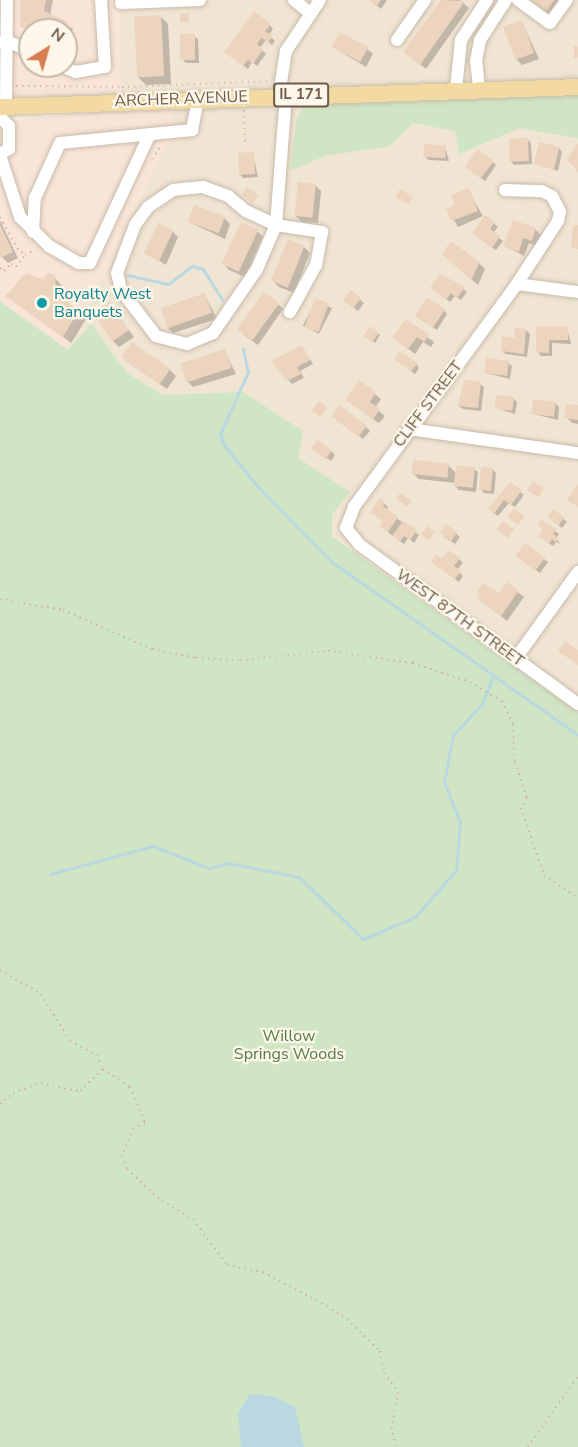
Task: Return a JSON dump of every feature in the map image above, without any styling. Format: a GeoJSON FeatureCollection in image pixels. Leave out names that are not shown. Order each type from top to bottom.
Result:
{"type":"FeatureCollection","features":[{"type":"Feature","properties":{"kind":"main road","name":"ARCHER AVENUE"},"geometry":{"type":"LineString","coordinates":[[2,110],[198,98],[279,90],[578,87]]}},
{"type":"Feature","properties":{"kind":"street"},"geometry":{"type":"LineString","coordinates":[[7,0],[2,110],[9,126],[9,149],[0,154],[13,186],[15,208],[33,232],[45,243],[78,262],[90,263],[150,134]]}},
{"type":"Feature","properties":{"kind":"street"},"geometry":{"type":"LineString","coordinates":[[78,72],[105,67],[100,0]]}},
{"type":"Feature","properties":{"kind":"street"},"geometry":{"type":"LineString","coordinates":[[121,3],[200,0]]}},
{"type":"Feature","properties":{"kind":"street"},"geometry":{"type":"LineString","coordinates":[[294,0],[310,14]]}},
{"type":"Feature","properties":{"kind":"street"},"geometry":{"type":"LineString","coordinates":[[290,312],[316,265],[324,237],[322,232],[276,225],[216,190],[191,186],[173,190],[148,207],[135,225],[119,262],[118,282],[156,336],[176,344],[203,340],[213,333],[249,282],[276,225],[279,90],[286,51],[320,0]]}},
{"type":"Feature","properties":{"kind":"street"},"geometry":{"type":"LineString","coordinates":[[397,40],[425,0]]}},
{"type":"Feature","properties":{"kind":"street"},"geometry":{"type":"LineString","coordinates":[[456,89],[461,40],[487,0]]}},
{"type":"Feature","properties":{"kind":"street"},"geometry":{"type":"LineString","coordinates":[[479,88],[476,61],[480,40],[506,0]]}},
{"type":"Feature","properties":{"kind":"street"},"geometry":{"type":"LineString","coordinates":[[518,0],[550,23],[567,0]]}},
{"type":"Feature","properties":{"kind":"street"},"geometry":{"type":"LineString","coordinates":[[33,232],[35,198],[60,143],[192,130],[198,98]]}},
{"type":"Feature","properties":{"kind":"street","name":"CLIFF STREET"},"geometry":{"type":"LineString","coordinates":[[346,528],[354,507],[409,429],[518,284],[558,221],[560,212],[552,196],[542,191],[505,190]]}},
{"type":"Feature","properties":{"kind":"street"},"geometry":{"type":"LineString","coordinates":[[518,284],[578,292]]}},
{"type":"Feature","properties":{"kind":"street"},"geometry":{"type":"LineString","coordinates":[[409,429],[578,453]]}},
{"type":"Feature","properties":{"kind":"street","name":"WEST 87TH STREET"},"geometry":{"type":"LineString","coordinates":[[346,528],[360,545],[578,704]]}},
{"type":"Feature","properties":{"kind":"street"},"geometry":{"type":"LineString","coordinates":[[516,658],[578,572]]}},
{"type":"Feature","properties":{"kind":"path"},"geometry":{"type":"LineString","coordinates":[[16,86],[279,90]]}},
{"type":"Feature","properties":{"kind":"path"},"geometry":{"type":"LineString","coordinates":[[244,105],[245,144]]}},
{"type":"Feature","properties":{"kind":"path"},"geometry":{"type":"LineString","coordinates":[[0,216],[17,248],[25,255]]}},
{"type":"Feature","properties":{"kind":"path"},"geometry":{"type":"LineString","coordinates":[[0,268],[4,272],[11,264],[16,267],[25,255],[45,243]]}},
{"type":"Feature","properties":{"kind":"path"},"geometry":{"type":"LineString","coordinates":[[0,599],[63,610],[152,649],[196,658],[240,660],[328,651],[361,654],[413,663],[487,692],[502,701],[513,724],[515,762],[527,798],[521,808],[544,875],[578,898]]}},
{"type":"Feature","properties":{"kind":"path"},"geometry":{"type":"LineString","coordinates":[[0,970],[41,994],[70,1041],[96,1055],[103,1068],[130,1087],[145,1123],[133,1128],[122,1155],[127,1169],[162,1202],[193,1219],[227,1265],[263,1272],[327,1306],[347,1319],[380,1351],[384,1373],[398,1392],[392,1427],[395,1447]]}},
{"type":"Feature","properties":{"kind":"path"},"geometry":{"type":"LineString","coordinates":[[0,1104],[13,1093],[41,1083],[80,1091],[103,1068]]}},
{"type":"Feature","properties":{"kind":"path"},"geometry":{"type":"LineString","coordinates":[[528,1447],[578,1376]]}},
{"type":"Feature","properties":{"kind":"shaded area"},"geometry":{"type":"Polygon","coordinates":[[[0,0],[120,0],[121,98],[0,102],[0,0]]]}},
{"type":"Feature","properties":{"kind":"shaded area"},"geometry":{"type":"Polygon","coordinates":[[[118,0],[578,0],[578,84],[121,98],[118,0]]]}},
{"type":"Feature","properties":{"kind":"shaded area"},"geometry":{"type":"Polygon","coordinates":[[[578,93],[578,712],[369,561],[63,351],[96,294],[165,145],[170,105],[578,93]]]}},
{"type":"Feature","properties":{"kind":"shaded area"},"geometry":{"type":"Polygon","coordinates":[[[170,105],[179,140],[165,145],[96,294],[63,351],[0,307],[0,121],[170,105]]]}},
{"type":"Feature","properties":{"kind":"green space"},"geometry":{"type":"Polygon","coordinates":[[[578,93],[578,138],[520,128],[459,154],[455,131],[413,123],[390,146],[325,156],[290,171],[296,122],[306,100],[578,93]]]}},
{"type":"Feature","properties":{"kind":"green space","name":"Willow Springs Woods"},"geometry":{"type":"Polygon","coordinates":[[[0,301],[68,350],[91,324],[127,373],[162,395],[243,392],[303,431],[298,458],[350,492],[332,515],[332,536],[578,712],[578,1447],[0,1447],[0,301]]]}},
{"type":"Feature","properties":{"kind":"water"},"geometry":{"type":"Polygon","coordinates":[[[250,1394],[273,1396],[295,1407],[304,1447],[241,1447],[238,1413],[250,1394]]]}},
{"type":"Feature","properties":{"kind":"building"},"geometry":{"type":"Polygon","coordinates":[[[20,0],[46,0],[44,11],[59,18],[20,18],[20,0]]]}},
{"type":"Feature","properties":{"kind":"building"},"geometry":{"type":"Polygon","coordinates":[[[368,0],[381,0],[377,6],[368,0]]]}},
{"type":"Feature","properties":{"kind":"building"},"geometry":{"type":"Polygon","coordinates":[[[441,0],[465,1],[420,65],[403,52],[441,0]]]}},
{"type":"Feature","properties":{"kind":"building"},"geometry":{"type":"Polygon","coordinates":[[[530,0],[554,0],[546,12],[530,0]]]}},
{"type":"Feature","properties":{"kind":"building"},"geometry":{"type":"Polygon","coordinates":[[[254,11],[271,24],[265,31],[273,36],[268,42],[261,38],[257,44],[263,49],[253,64],[248,60],[243,66],[224,52],[254,11]]]}},
{"type":"Feature","properties":{"kind":"building"},"geometry":{"type":"Polygon","coordinates":[[[180,13],[189,13],[189,22],[180,22],[180,13]]]}},
{"type":"Feature","properties":{"kind":"building"},"geometry":{"type":"Polygon","coordinates":[[[161,15],[164,76],[137,77],[134,16],[161,15]]]}},
{"type":"Feature","properties":{"kind":"building"},"geometry":{"type":"Polygon","coordinates":[[[522,20],[534,53],[515,60],[503,27],[522,20]]]}},
{"type":"Feature","properties":{"kind":"building"},"geometry":{"type":"Polygon","coordinates":[[[340,32],[368,47],[360,62],[332,47],[340,32]]]}},
{"type":"Feature","properties":{"kind":"building"},"geometry":{"type":"Polygon","coordinates":[[[180,34],[195,34],[195,60],[180,60],[180,34]]]}},
{"type":"Feature","properties":{"kind":"building"},"geometry":{"type":"Polygon","coordinates":[[[574,46],[578,46],[578,58],[574,58],[574,46]]]}},
{"type":"Feature","properties":{"kind":"building"},"geometry":{"type":"Polygon","coordinates":[[[528,138],[529,161],[510,162],[509,139],[528,138]]]}},
{"type":"Feature","properties":{"kind":"building"},"geometry":{"type":"Polygon","coordinates":[[[539,142],[559,147],[554,169],[533,164],[539,142]]]}},
{"type":"Feature","properties":{"kind":"building"},"geometry":{"type":"Polygon","coordinates":[[[578,143],[578,173],[567,159],[578,143]]]}},
{"type":"Feature","properties":{"kind":"building"},"geometry":{"type":"Polygon","coordinates":[[[424,144],[446,145],[445,158],[423,157],[424,144]]]}},
{"type":"Feature","properties":{"kind":"building"},"geometry":{"type":"Polygon","coordinates":[[[478,149],[494,161],[481,179],[465,167],[478,149]]]}},
{"type":"Feature","properties":{"kind":"building"},"geometry":{"type":"Polygon","coordinates":[[[254,152],[255,174],[239,175],[238,153],[254,152]]]}},
{"type":"Feature","properties":{"kind":"building"},"geometry":{"type":"Polygon","coordinates":[[[298,182],[316,184],[312,218],[294,216],[298,182]]]}},
{"type":"Feature","properties":{"kind":"building"},"geometry":{"type":"Polygon","coordinates":[[[247,187],[258,195],[253,203],[242,194],[247,187]]]}},
{"type":"Feature","properties":{"kind":"building"},"geometry":{"type":"Polygon","coordinates":[[[469,188],[478,211],[451,221],[446,209],[455,205],[451,195],[469,188]]]}},
{"type":"Feature","properties":{"kind":"building"},"geometry":{"type":"Polygon","coordinates":[[[400,189],[413,197],[408,205],[395,197],[400,189]]]}},
{"type":"Feature","properties":{"kind":"building"},"geometry":{"type":"Polygon","coordinates":[[[194,205],[225,216],[219,233],[188,222],[194,205]]]}},
{"type":"Feature","properties":{"kind":"building"},"geometry":{"type":"Polygon","coordinates":[[[485,215],[495,222],[490,229],[500,236],[492,248],[472,233],[485,215]]]}},
{"type":"Feature","properties":{"kind":"building"},"geometry":{"type":"Polygon","coordinates":[[[513,220],[536,228],[532,241],[523,238],[519,252],[503,246],[513,220]]]}},
{"type":"Feature","properties":{"kind":"building"},"geometry":{"type":"Polygon","coordinates":[[[241,222],[258,230],[239,272],[222,264],[241,222]]]}},
{"type":"Feature","properties":{"kind":"building"},"geometry":{"type":"Polygon","coordinates":[[[158,223],[173,230],[159,261],[144,254],[158,223]]]}},
{"type":"Feature","properties":{"kind":"building"},"geometry":{"type":"Polygon","coordinates":[[[0,225],[13,252],[0,258],[0,225]]]}},
{"type":"Feature","properties":{"kind":"building"},"geometry":{"type":"Polygon","coordinates":[[[573,225],[578,225],[578,249],[571,248],[573,225]]]}},
{"type":"Feature","properties":{"kind":"building"},"geometry":{"type":"Polygon","coordinates":[[[288,239],[305,246],[288,287],[271,281],[288,239]]]}},
{"type":"Feature","properties":{"kind":"building"},"geometry":{"type":"Polygon","coordinates":[[[451,241],[480,262],[471,280],[442,254],[451,241]]]}},
{"type":"Feature","properties":{"kind":"building","name":"Royalty West Banquets"},"geometry":{"type":"Polygon","coordinates":[[[26,273],[42,279],[48,273],[55,275],[56,288],[62,292],[59,297],[79,310],[63,337],[5,296],[26,273]]]}},
{"type":"Feature","properties":{"kind":"building"},"geometry":{"type":"Polygon","coordinates":[[[440,274],[465,287],[457,298],[451,293],[446,300],[430,288],[440,274]]]}},
{"type":"Feature","properties":{"kind":"building"},"geometry":{"type":"Polygon","coordinates":[[[351,290],[361,298],[353,308],[343,300],[351,290]]]}},
{"type":"Feature","properties":{"kind":"building"},"geometry":{"type":"Polygon","coordinates":[[[264,292],[279,303],[252,340],[237,329],[264,292]]]}},
{"type":"Feature","properties":{"kind":"building"},"geometry":{"type":"Polygon","coordinates":[[[205,293],[212,313],[167,328],[161,308],[205,293]]]}},
{"type":"Feature","properties":{"kind":"building"},"geometry":{"type":"Polygon","coordinates":[[[427,297],[445,309],[433,328],[415,315],[427,297]]]}},
{"type":"Feature","properties":{"kind":"building"},"geometry":{"type":"Polygon","coordinates":[[[315,298],[329,303],[318,332],[304,327],[315,298]]]}},
{"type":"Feature","properties":{"kind":"building"},"geometry":{"type":"Polygon","coordinates":[[[110,302],[129,330],[112,341],[93,313],[110,302]]]}},
{"type":"Feature","properties":{"kind":"building"},"geometry":{"type":"Polygon","coordinates":[[[406,319],[429,335],[424,342],[417,337],[408,349],[392,338],[406,319]]]}},
{"type":"Feature","properties":{"kind":"building"},"geometry":{"type":"Polygon","coordinates":[[[370,326],[379,332],[372,342],[363,336],[370,326]]]}},
{"type":"Feature","properties":{"kind":"building"},"geometry":{"type":"Polygon","coordinates":[[[536,326],[568,326],[568,340],[549,340],[549,353],[536,352],[536,326]]]}},
{"type":"Feature","properties":{"kind":"building"},"geometry":{"type":"Polygon","coordinates":[[[515,327],[526,329],[524,354],[501,351],[502,336],[514,338],[515,327]]]}},
{"type":"Feature","properties":{"kind":"building"},"geometry":{"type":"Polygon","coordinates":[[[132,342],[171,369],[160,385],[121,358],[132,342]]]}},
{"type":"Feature","properties":{"kind":"building"},"geometry":{"type":"Polygon","coordinates":[[[302,345],[310,360],[297,367],[301,374],[287,381],[271,361],[302,345]]]}},
{"type":"Feature","properties":{"kind":"building"},"geometry":{"type":"Polygon","coordinates":[[[225,349],[231,368],[186,383],[180,364],[225,349]]]}},
{"type":"Feature","properties":{"kind":"building"},"geometry":{"type":"Polygon","coordinates":[[[400,351],[417,363],[411,371],[394,359],[400,351]]]}},
{"type":"Feature","properties":{"kind":"building"},"geometry":{"type":"Polygon","coordinates":[[[486,358],[509,361],[507,376],[484,373],[486,358]]]}},
{"type":"Feature","properties":{"kind":"building"},"geometry":{"type":"Polygon","coordinates":[[[359,380],[376,392],[370,402],[380,409],[373,419],[345,400],[359,380]]]}},
{"type":"Feature","properties":{"kind":"building"},"geometry":{"type":"Polygon","coordinates":[[[464,380],[481,382],[478,408],[458,406],[464,380]]]}},
{"type":"Feature","properties":{"kind":"building"},"geometry":{"type":"Polygon","coordinates":[[[496,395],[514,397],[512,411],[495,409],[496,395]]]}},
{"type":"Feature","properties":{"kind":"building"},"geometry":{"type":"Polygon","coordinates":[[[533,399],[556,402],[554,417],[531,414],[533,399]]]}},
{"type":"Feature","properties":{"kind":"building"},"geometry":{"type":"Polygon","coordinates":[[[319,401],[328,408],[320,417],[312,410],[319,401]]]}},
{"type":"Feature","properties":{"kind":"building"},"geometry":{"type":"Polygon","coordinates":[[[566,404],[578,405],[578,420],[564,418],[566,404]]]}},
{"type":"Feature","properties":{"kind":"building"},"geometry":{"type":"Polygon","coordinates":[[[340,405],[367,426],[358,437],[331,416],[340,405]]]}},
{"type":"Feature","properties":{"kind":"building"},"geometry":{"type":"Polygon","coordinates":[[[317,440],[332,450],[326,459],[311,449],[317,440]]]}},
{"type":"Feature","properties":{"kind":"building"},"geometry":{"type":"Polygon","coordinates":[[[413,460],[449,464],[447,478],[412,474],[413,460]]]}},
{"type":"Feature","properties":{"kind":"building"},"geometry":{"type":"Polygon","coordinates":[[[456,465],[475,467],[473,488],[454,486],[456,465]]]}},
{"type":"Feature","properties":{"kind":"building"},"geometry":{"type":"Polygon","coordinates":[[[481,467],[493,468],[491,491],[479,490],[481,467]]]}},
{"type":"Feature","properties":{"kind":"building"},"geometry":{"type":"Polygon","coordinates":[[[533,481],[544,488],[538,497],[527,490],[533,481]]]}},
{"type":"Feature","properties":{"kind":"building"},"geometry":{"type":"Polygon","coordinates":[[[510,482],[522,490],[511,505],[504,500],[494,514],[488,509],[510,482]]]}},
{"type":"Feature","properties":{"kind":"building"},"geometry":{"type":"Polygon","coordinates":[[[578,484],[578,507],[567,500],[578,484]]]}},
{"type":"Feature","properties":{"kind":"building"},"geometry":{"type":"Polygon","coordinates":[[[400,493],[412,501],[408,507],[396,499],[400,493]]]}},
{"type":"Feature","properties":{"kind":"building"},"geometry":{"type":"Polygon","coordinates":[[[380,498],[385,502],[383,506],[398,517],[388,532],[379,526],[383,521],[370,512],[380,498]]]}},
{"type":"Feature","properties":{"kind":"building"},"geometry":{"type":"Polygon","coordinates":[[[514,509],[525,516],[518,525],[507,517],[514,509]]]}},
{"type":"Feature","properties":{"kind":"building"},"geometry":{"type":"Polygon","coordinates":[[[553,509],[564,517],[558,525],[547,517],[553,509]]]}},
{"type":"Feature","properties":{"kind":"building"},"geometry":{"type":"Polygon","coordinates":[[[541,519],[556,529],[553,534],[558,538],[556,542],[552,539],[549,544],[538,536],[543,529],[537,525],[541,519]]]}},
{"type":"Feature","properties":{"kind":"building"},"geometry":{"type":"Polygon","coordinates":[[[403,521],[417,530],[410,540],[404,536],[400,541],[392,536],[403,521]]]}},
{"type":"Feature","properties":{"kind":"building"},"geometry":{"type":"Polygon","coordinates":[[[503,521],[514,529],[508,538],[497,530],[503,521]]]}},
{"type":"Feature","properties":{"kind":"building"},"geometry":{"type":"Polygon","coordinates":[[[446,524],[457,532],[451,541],[440,533],[446,524]]]}},
{"type":"Feature","properties":{"kind":"building"},"geometry":{"type":"Polygon","coordinates":[[[427,526],[435,532],[428,541],[420,535],[427,526]]]}},
{"type":"Feature","properties":{"kind":"building"},"geometry":{"type":"Polygon","coordinates":[[[525,543],[545,558],[535,571],[515,556],[525,543]]]}},
{"type":"Feature","properties":{"kind":"building"},"geometry":{"type":"Polygon","coordinates":[[[448,550],[460,558],[454,566],[461,571],[455,579],[431,562],[436,554],[442,559],[448,550]]]}},
{"type":"Feature","properties":{"kind":"building"},"geometry":{"type":"Polygon","coordinates":[[[507,582],[519,590],[501,616],[477,599],[480,594],[477,592],[483,583],[499,593],[507,582]]]}},
{"type":"Feature","properties":{"kind":"building"},"geometry":{"type":"Polygon","coordinates":[[[565,641],[578,650],[578,665],[558,651],[565,641]]]}},
{"type":"Feature","properties":{"kind":"waterway"},"geometry":{"type":"LineString","coordinates":[[127,275],[168,284],[192,266],[203,269],[222,300]]}},
{"type":"Feature","properties":{"kind":"waterway"},"geometry":{"type":"LineString","coordinates":[[243,349],[248,372],[220,434],[224,445],[259,488],[332,562],[578,735]]}},
{"type":"Feature","properties":{"kind":"waterway"},"geometry":{"type":"LineString","coordinates":[[50,874],[153,846],[208,868],[228,863],[299,877],[363,939],[415,917],[456,870],[460,822],[444,782],[453,735],[482,704],[494,674]]}},
{"type":"Feature","properties":{"kind":"place","name":"Royalty West Banquets"},"geometry":{"type":"Point","coordinates":[42,303]}}]}
